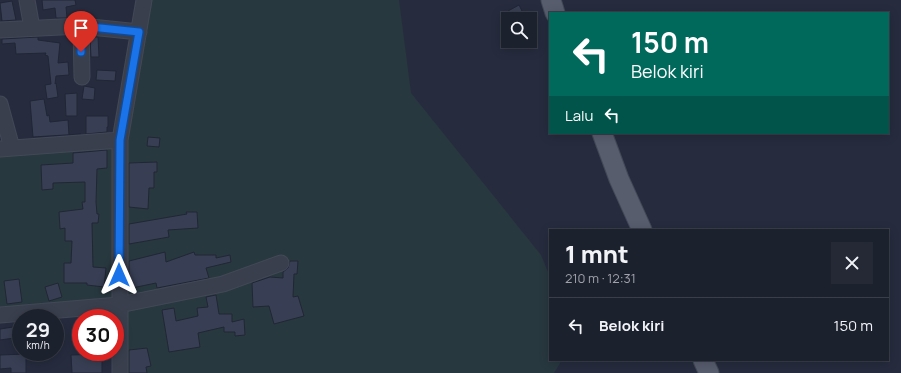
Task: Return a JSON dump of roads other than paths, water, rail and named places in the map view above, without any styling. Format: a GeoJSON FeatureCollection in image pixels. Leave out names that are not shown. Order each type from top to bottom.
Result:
{"type":"FeatureCollection","features":[{"type":"Feature","properties":{"kind":"main road"},"geometry":{"type":"LineString","coordinates":[[551,0],[555,12]]}},
{"type":"Feature","properties":{"kind":"main road"},"geometry":{"type":"LineString","coordinates":[[602,134],[619,179],[642,229]]}},
{"type":"Feature","properties":{"kind":"main road"},"geometry":{"type":"LineString","coordinates":[[703,361],[709,373]]}},
{"type":"Feature","properties":{"kind":"street"},"geometry":{"type":"LineString","coordinates":[[27,0],[32,28]]}},
{"type":"Feature","properties":{"kind":"street"},"geometry":{"type":"LineString","coordinates":[[120,373],[120,140],[144,0]]}},
{"type":"Feature","properties":{"kind":"street"},"geometry":{"type":"LineString","coordinates":[[81,26],[82,77]]}},
{"type":"Feature","properties":{"kind":"street"},"geometry":{"type":"LineString","coordinates":[[0,30],[81,26],[139,32]]}},
{"type":"Feature","properties":{"kind":"street"},"geometry":{"type":"LineString","coordinates":[[0,104],[6,148],[120,140]]}},
{"type":"Feature","properties":{"kind":"street"},"geometry":{"type":"LineString","coordinates":[[0,315],[119,305],[223,284],[281,263]]}}]}
